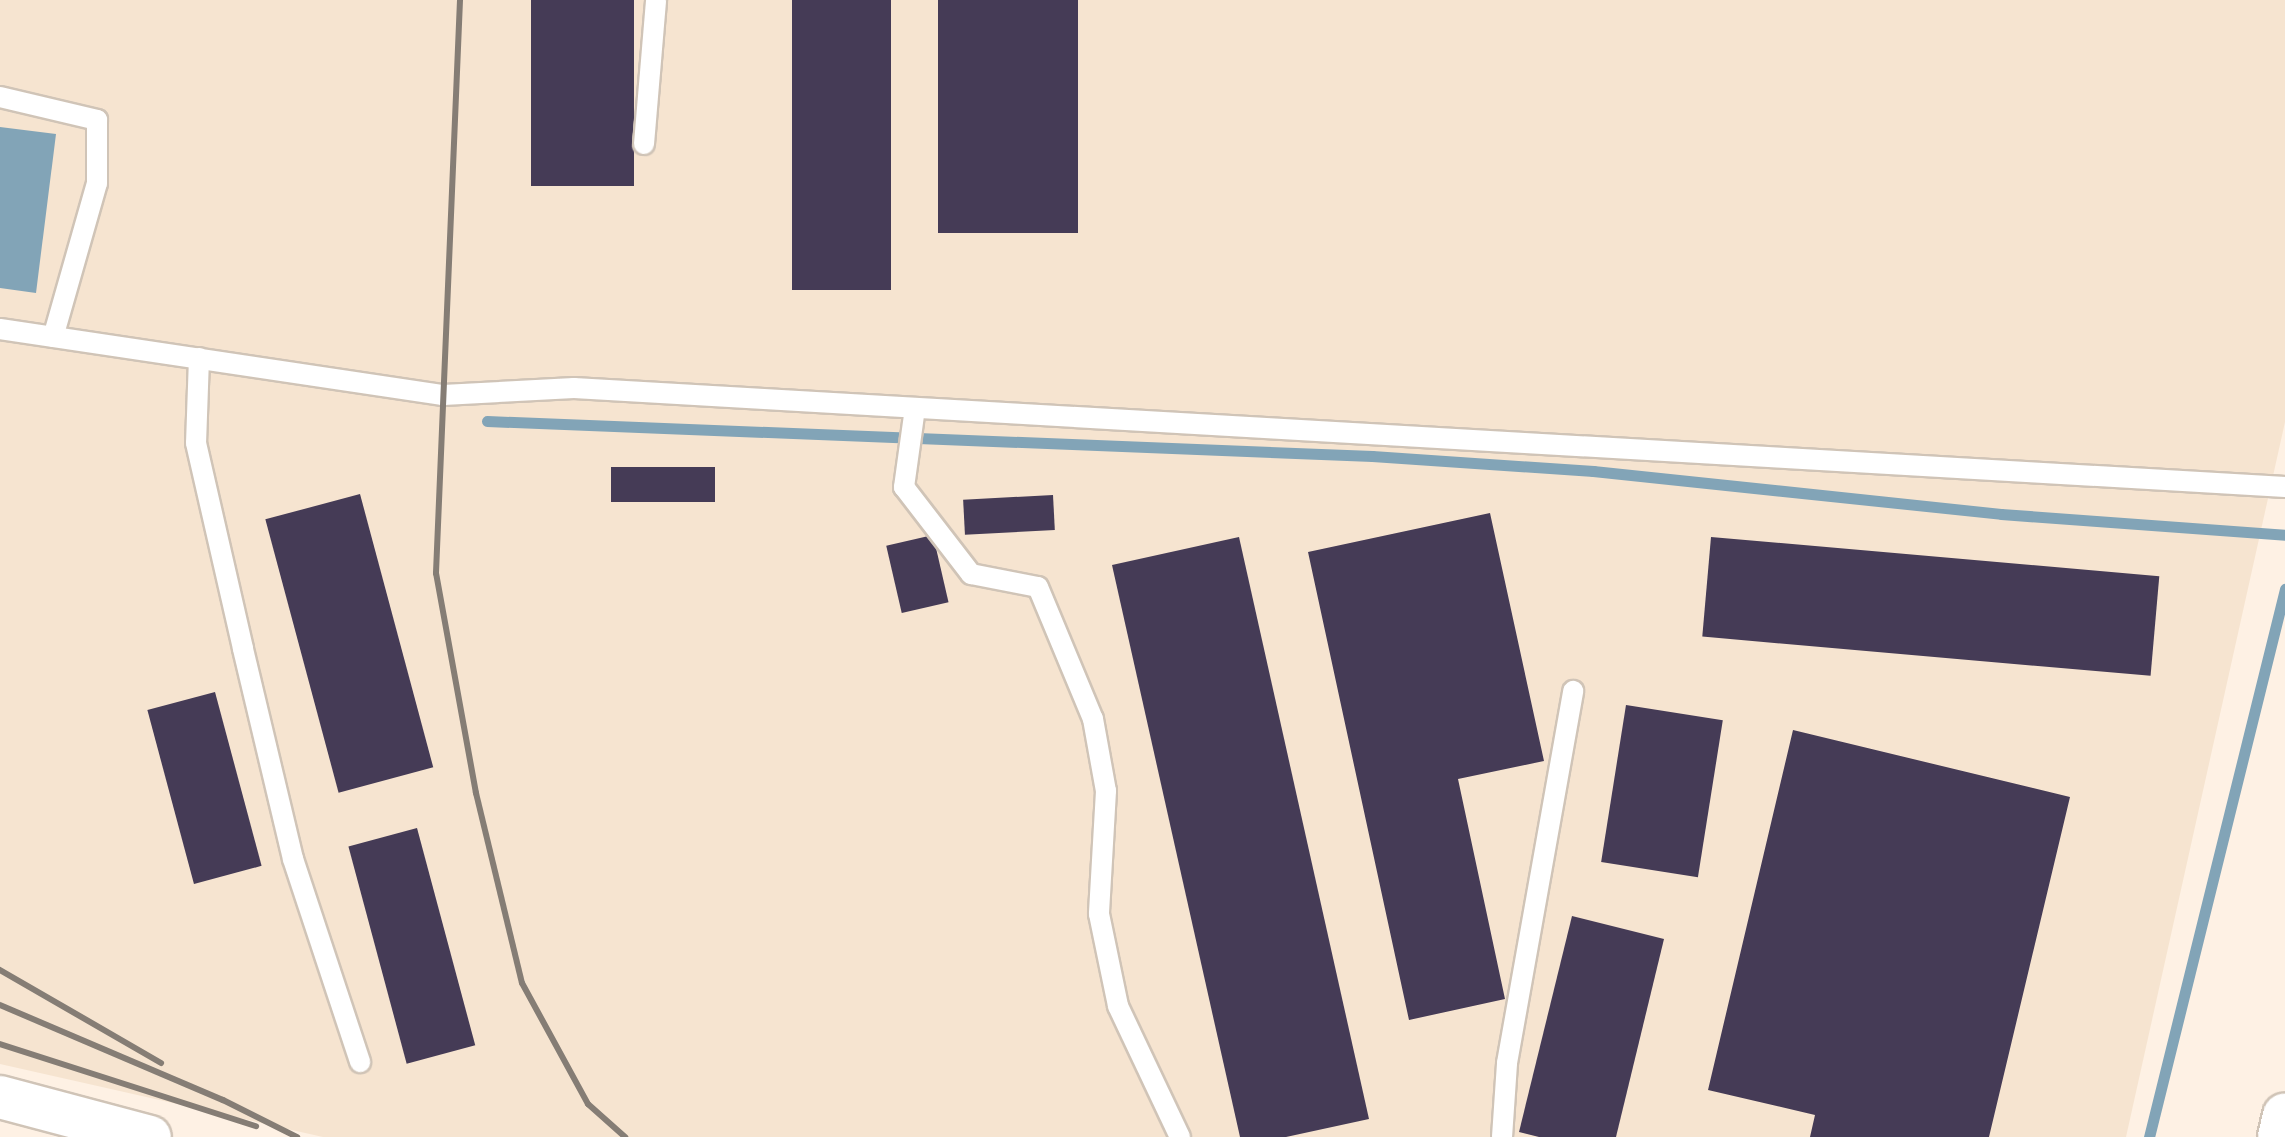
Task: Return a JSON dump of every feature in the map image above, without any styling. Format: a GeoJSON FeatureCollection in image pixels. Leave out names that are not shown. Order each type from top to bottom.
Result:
{"type":"FeatureCollection","features":[{"type":"Feature","properties":{"kind":"main road"},"geometry":{"type":"LineString","coordinates":[[2280,1137],[2285,1116]]}},
{"type":"Feature","properties":{"kind":"street"},"geometry":{"type":"LineString","coordinates":[[0,1097],[150,1137]]}},
{"type":"Feature","properties":{"kind":"lane"},"geometry":{"type":"LineString","coordinates":[[644,144],[656,0]]}},
{"type":"Feature","properties":{"kind":"lane"},"geometry":{"type":"LineString","coordinates":[[0,97],[97,120],[97,183],[53,337]]}},
{"type":"Feature","properties":{"kind":"lane"},"geometry":{"type":"LineString","coordinates":[[0,329],[443,395],[574,388],[914,416],[2285,487]]}},
{"type":"Feature","properties":{"kind":"lane"},"geometry":{"type":"LineString","coordinates":[[199,358],[196,443],[293,859],[360,1062]]}},
{"type":"Feature","properties":{"kind":"lane"},"geometry":{"type":"LineString","coordinates":[[914,416],[904,468],[904,487],[971,574],[1038,587],[1087,704],[1106,791],[1099,914],[1118,1006],[1180,1137]]}},
{"type":"Feature","properties":{"kind":"lane"},"geometry":{"type":"LineString","coordinates":[[1502,1137],[1507,1063],[1573,691]]}},
{"type":"Feature","properties":{"kind":"shaded area"},"geometry":{"type":"Polygon","coordinates":[[[0,0],[2285,0],[2285,422],[2126,1137],[323,1137],[0,1064],[0,0]]]}},
{"type":"Feature","properties":{"kind":"water"},"geometry":{"type":"Polygon","coordinates":[[[0,127],[56,134],[36,293],[0,288],[0,127]]]}},
{"type":"Feature","properties":{"kind":"building"},"geometry":{"type":"Polygon","coordinates":[[[531,0],[634,0],[634,186],[531,186],[531,0]]]}},
{"type":"Feature","properties":{"kind":"building"},"geometry":{"type":"Polygon","coordinates":[[[792,0],[891,0],[891,290],[792,290],[792,0]]]}},
{"type":"Feature","properties":{"kind":"building"},"geometry":{"type":"Polygon","coordinates":[[[938,0],[1078,0],[1078,233],[938,233],[938,0]]]}},
{"type":"Feature","properties":{"kind":"building"},"geometry":{"type":"Polygon","coordinates":[[[611,467],[715,467],[715,502],[611,502],[611,467]]]}},
{"type":"Feature","properties":{"kind":"building"},"geometry":{"type":"Polygon","coordinates":[[[360,494],[433,767],[339,793],[265,519],[360,494]]]}},
{"type":"Feature","properties":{"kind":"building"},"geometry":{"type":"Polygon","coordinates":[[[1053,495],[1055,530],[965,535],[963,500],[1053,495]]]}},
{"type":"Feature","properties":{"kind":"building"},"geometry":{"type":"Polygon","coordinates":[[[1490,513],[1544,761],[1458,779],[1505,999],[1409,1020],[1308,552],[1490,513]]]}},
{"type":"Feature","properties":{"kind":"building"},"geometry":{"type":"Polygon","coordinates":[[[933,535],[949,602],[902,613],[886,546],[933,535]]]}},
{"type":"Feature","properties":{"kind":"building"},"geometry":{"type":"Polygon","coordinates":[[[1239,537],[1369,1119],[1286,1137],[1240,1137],[1112,565],[1239,537]]]}},
{"type":"Feature","properties":{"kind":"building"},"geometry":{"type":"Polygon","coordinates":[[[1711,537],[2159,576],[2151,676],[1702,637],[1711,537]]]}},
{"type":"Feature","properties":{"kind":"building"},"geometry":{"type":"Polygon","coordinates":[[[215,692],[262,866],[194,884],[147,710],[215,692]]]}},
{"type":"Feature","properties":{"kind":"building"},"geometry":{"type":"Polygon","coordinates":[[[1626,705],[1723,720],[1698,877],[1601,862],[1626,705]]]}},
{"type":"Feature","properties":{"kind":"building"},"geometry":{"type":"Polygon","coordinates":[[[1793,730],[2070,797],[1989,1137],[1810,1137],[1815,1115],[1708,1090],[1793,730]]]}},
{"type":"Feature","properties":{"kind":"building"},"geometry":{"type":"Polygon","coordinates":[[[417,828],[475,1045],[407,1064],[348,846],[417,828]]]}},
{"type":"Feature","properties":{"kind":"building"},"geometry":{"type":"Polygon","coordinates":[[[1572,916],[1664,939],[1616,1137],[1539,1137],[1519,1132],[1572,916]]]}},
{"type":"Feature","properties":{"kind":"waterway"},"geometry":{"type":"LineString","coordinates":[[487,421],[1372,456],[1593,471],[2001,514],[2285,535]]}},
{"type":"Feature","properties":{"kind":"waterway"},"geometry":{"type":"LineString","coordinates":[[2149,1137],[2285,589]]}},
{"type":"Feature","properties":{"kind":"railway"},"geometry":{"type":"LineString","coordinates":[[460,0],[436,573],[476,793],[522,983],[588,1104],[625,1137]]}},
{"type":"Feature","properties":{"kind":"railway"},"geometry":{"type":"LineString","coordinates":[[0,970],[161,1063]]}},
{"type":"Feature","properties":{"kind":"railway"},"geometry":{"type":"LineString","coordinates":[[0,1005],[223,1100],[297,1137]]}},
{"type":"Feature","properties":{"kind":"railway"},"geometry":{"type":"LineString","coordinates":[[0,1044],[256,1126]]}}]}
